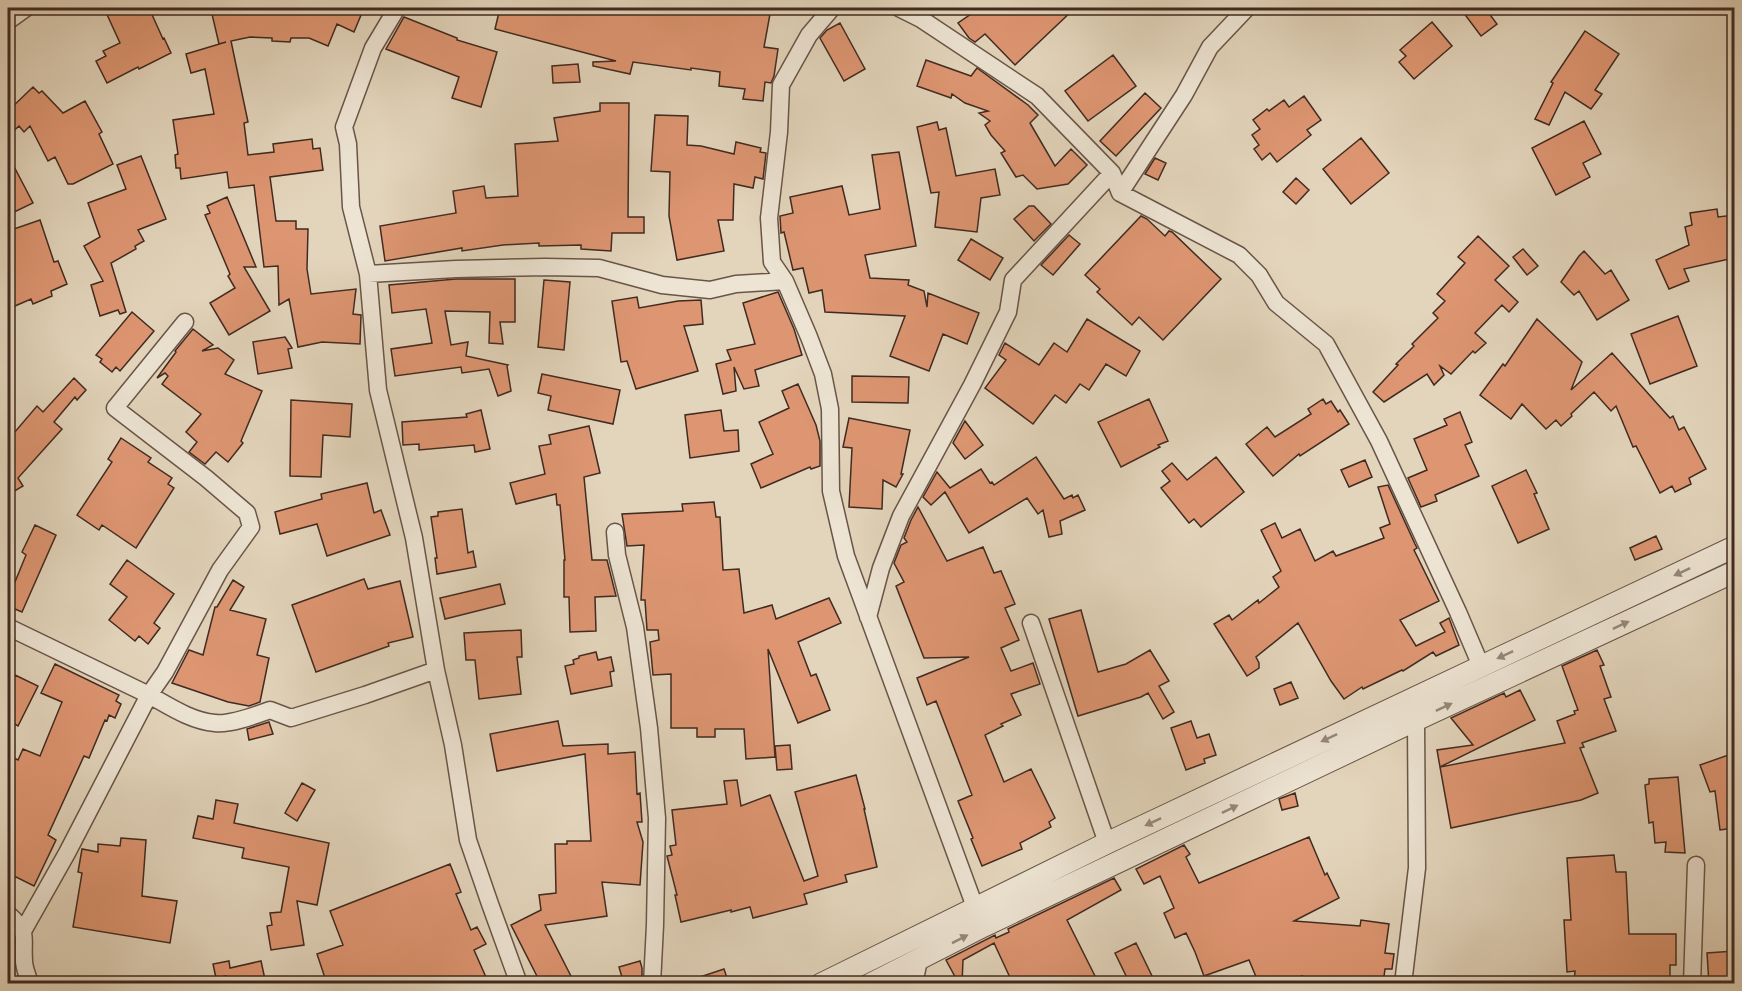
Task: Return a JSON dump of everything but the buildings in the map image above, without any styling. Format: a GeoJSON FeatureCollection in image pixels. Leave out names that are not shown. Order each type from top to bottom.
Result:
{"type":"FeatureCollection","features":[{"type":"Feature","properties":{"kind":"street"},"geometry":{"type":"LineString","coordinates":[[8,21],[27,8]]}},
{"type":"Feature","properties":{"kind":"street"},"geometry":{"type":"LineString","coordinates":[[397,8],[373,48],[344,127],[348,144],[351,207],[368,274],[378,390],[414,538],[436,670],[453,745],[468,840],[519,984]]}},
{"type":"Feature","properties":{"kind":"street"},"geometry":{"type":"LineString","coordinates":[[832,8],[809,35],[781,85],[779,132],[769,218],[772,262],[786,281],[823,374],[830,409],[831,491],[846,556],[975,907]]}},
{"type":"Feature","properties":{"kind":"street"},"geometry":{"type":"LineString","coordinates":[[899,8],[1037,96],[1112,173],[1120,193],[1239,255],[1259,275],[1276,303],[1326,344],[1379,441],[1454,602],[1481,666]]}},
{"type":"Feature","properties":{"kind":"street"},"geometry":{"type":"LineString","coordinates":[[1120,193],[1184,95],[1210,47],[1247,8]]}},
{"type":"Feature","properties":{"kind":"street"},"geometry":{"type":"LineString","coordinates":[[868,617],[881,568],[901,516],[972,385],[1008,312],[1013,280],[1112,173]]}},
{"type":"Feature","properties":{"kind":"street"},"geometry":{"type":"LineString","coordinates":[[368,274],[456,269],[599,268],[662,285],[710,290],[736,284],[786,281]]}},
{"type":"Feature","properties":{"kind":"street"},"geometry":{"type":"LineString","coordinates":[[23,931],[67,853],[149,695],[165,672],[220,570],[251,527],[247,513],[206,478],[115,408],[185,322]]}},
{"type":"Feature","properties":{"kind":"street"},"geometry":{"type":"LineString","coordinates":[[615,532],[617,555],[635,627],[649,728],[656,807],[652,984]]}},
{"type":"Feature","properties":{"kind":"street"},"geometry":{"type":"LineString","coordinates":[[821,984],[1107,843],[1734,547]]}},
{"type":"Feature","properties":{"kind":"street"},"geometry":{"type":"LineString","coordinates":[[876,982],[995,921],[1416,720],[1734,572]]}},
{"type":"Feature","properties":{"kind":"street"},"geometry":{"type":"LineString","coordinates":[[1032,623],[1107,843]]}},
{"type":"Feature","properties":{"kind":"street"},"geometry":{"type":"LineString","coordinates":[[8,627],[189,716],[216,723],[249,718],[270,710],[291,718],[436,670]]}},
{"type":"Feature","properties":{"kind":"street"},"geometry":{"type":"LineString","coordinates":[[1403,984],[1418,868],[1416,720]]}},
{"type":"Feature","properties":{"kind":"street"},"geometry":{"type":"LineString","coordinates":[[1692,984],[1696,865]]}},
{"type":"Feature","properties":{"kind":"street"},"geometry":{"type":"LineString","coordinates":[[8,914],[23,931],[24,962],[30,984]]}},
{"type":"Feature","properties":{"kind":"street"},"geometry":{"type":"LineString","coordinates":[[914,984],[918,960]]}}]}
